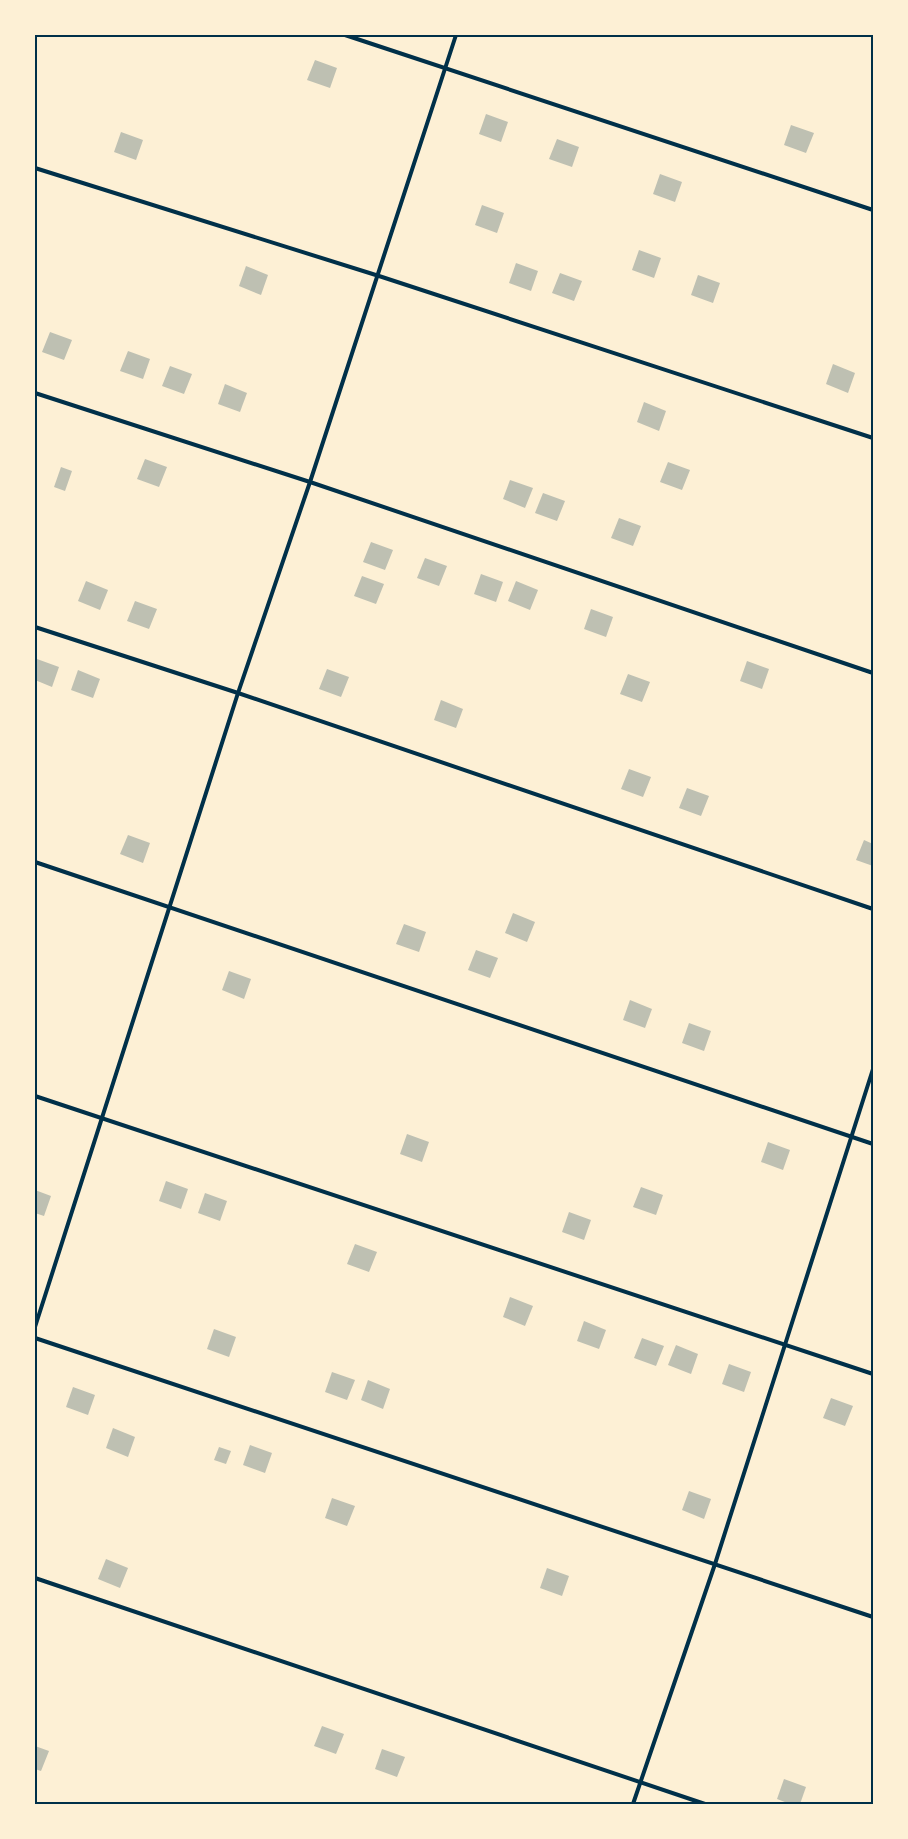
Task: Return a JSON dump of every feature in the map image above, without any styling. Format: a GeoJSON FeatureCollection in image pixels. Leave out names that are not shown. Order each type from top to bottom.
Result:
{"type":"FeatureCollection","features":[{"type":"Feature","properties":{"kind":"lane"},"geometry":{"type":"LineString","coordinates":[[345,35],[873,210]]}},
{"type":"Feature","properties":{"kind":"lane"},"geometry":{"type":"LineString","coordinates":[[35,1327],[238,693],[379,276],[456,35]]}},
{"type":"Feature","properties":{"kind":"lane"},"geometry":{"type":"LineString","coordinates":[[35,168],[379,276],[873,438]]}},
{"type":"Feature","properties":{"kind":"lane"},"geometry":{"type":"LineString","coordinates":[[35,393],[310,482],[873,673]]}},
{"type":"Feature","properties":{"kind":"lane"},"geometry":{"type":"LineString","coordinates":[[35,627],[238,693],[873,909]]}},
{"type":"Feature","properties":{"kind":"lane"},"geometry":{"type":"LineString","coordinates":[[35,862],[873,1144]]}},
{"type":"Feature","properties":{"kind":"lane"},"geometry":{"type":"LineString","coordinates":[[633,1804],[715,1564],[873,1069]]}},
{"type":"Feature","properties":{"kind":"lane"},"geometry":{"type":"LineString","coordinates":[[35,1096],[873,1374]]}},
{"type":"Feature","properties":{"kind":"lane"},"geometry":{"type":"LineString","coordinates":[[35,1338],[873,1617]]}},
{"type":"Feature","properties":{"kind":"lane"},"geometry":{"type":"LineString","coordinates":[[35,1578],[705,1804]]}},
{"type":"Feature","properties":{"kind":"building"},"geometry":{"type":"Polygon","coordinates":[[[315,60],[337,68],[330,88],[307,80],[315,60]]]}},
{"type":"Feature","properties":{"kind":"building"},"geometry":{"type":"Polygon","coordinates":[[[486,114],[508,122],[501,142],[479,134],[486,114]]]}},
{"type":"Feature","properties":{"kind":"building"},"geometry":{"type":"Polygon","coordinates":[[[791,125],[814,133],[806,153],[784,145],[791,125]]]}},
{"type":"Feature","properties":{"kind":"building"},"geometry":{"type":"Polygon","coordinates":[[[121,132],[143,140],[136,160],[114,152],[121,132]]]}},
{"type":"Feature","properties":{"kind":"building"},"geometry":{"type":"Polygon","coordinates":[[[557,139],[579,147],[572,167],[549,159],[557,139]]]}},
{"type":"Feature","properties":{"kind":"building"},"geometry":{"type":"Polygon","coordinates":[[[660,174],[682,182],[675,202],[653,194],[660,174]]]}},
{"type":"Feature","properties":{"kind":"building"},"geometry":{"type":"Polygon","coordinates":[[[482,205],[504,213],[497,233],[475,225],[482,205]]]}},
{"type":"Feature","properties":{"kind":"building"},"geometry":{"type":"Polygon","coordinates":[[[639,250],[661,258],[654,278],[632,270],[639,250]]]}},
{"type":"Feature","properties":{"kind":"building"},"geometry":{"type":"Polygon","coordinates":[[[516,263],[538,271],[531,291],[509,283],[516,263]]]}},
{"type":"Feature","properties":{"kind":"building"},"geometry":{"type":"Polygon","coordinates":[[[246,266],[268,275],[261,295],[239,286],[246,266]]]}},
{"type":"Feature","properties":{"kind":"building"},"geometry":{"type":"Polygon","coordinates":[[[560,273],[582,281],[574,301],[552,293],[560,273]]]}},
{"type":"Feature","properties":{"kind":"building"},"geometry":{"type":"Polygon","coordinates":[[[698,275],[720,283],[713,303],[691,295],[698,275]]]}},
{"type":"Feature","properties":{"kind":"building"},"geometry":{"type":"Polygon","coordinates":[[[50,332],[72,340],[64,360],[42,352],[50,332]]]}},
{"type":"Feature","properties":{"kind":"building"},"geometry":{"type":"Polygon","coordinates":[[[128,351],[150,359],[143,379],[120,371],[128,351]]]}},
{"type":"Feature","properties":{"kind":"building"},"geometry":{"type":"Polygon","coordinates":[[[833,364],[855,373],[848,393],[826,384],[833,364]]]}},
{"type":"Feature","properties":{"kind":"building"},"geometry":{"type":"Polygon","coordinates":[[[170,366],[192,374],[184,394],[162,386],[170,366]]]}},
{"type":"Feature","properties":{"kind":"building"},"geometry":{"type":"Polygon","coordinates":[[[225,384],[247,393],[240,412],[218,404],[225,384]]]}},
{"type":"Feature","properties":{"kind":"building"},"geometry":{"type":"Polygon","coordinates":[[[644,402],[666,411],[659,431],[637,422],[644,402]]]}},
{"type":"Feature","properties":{"kind":"building"},"geometry":{"type":"Polygon","coordinates":[[[145,459],[167,467],[159,487],[137,479],[145,459]]]}},
{"type":"Feature","properties":{"kind":"building"},"geometry":{"type":"Polygon","coordinates":[[[668,462],[690,470],[682,490],[660,482],[668,462]]]}},
{"type":"Feature","properties":{"kind":"building"},"geometry":{"type":"Polygon","coordinates":[[[61,467],[72,471],[65,491],[54,487],[61,467]]]}},
{"type":"Feature","properties":{"kind":"building"},"geometry":{"type":"Polygon","coordinates":[[[510,480],[533,488],[525,508],[503,499],[510,480]]]}},
{"type":"Feature","properties":{"kind":"building"},"geometry":{"type":"Polygon","coordinates":[[[543,493],[565,501],[557,521],[535,513],[543,493]]]}},
{"type":"Feature","properties":{"kind":"building"},"geometry":{"type":"Polygon","coordinates":[[[619,518],[641,526],[633,546],[611,538],[619,518]]]}},
{"type":"Feature","properties":{"kind":"building"},"geometry":{"type":"Polygon","coordinates":[[[371,542],[393,550],[385,570],[363,562],[371,542]]]}},
{"type":"Feature","properties":{"kind":"building"},"geometry":{"type":"Polygon","coordinates":[[[425,558],[447,566],[439,586],[417,578],[425,558]]]}},
{"type":"Feature","properties":{"kind":"building"},"geometry":{"type":"Polygon","coordinates":[[[481,574],[503,582],[496,602],[474,594],[481,574]]]}},
{"type":"Feature","properties":{"kind":"building"},"geometry":{"type":"Polygon","coordinates":[[[362,576],[384,584],[376,604],[354,596],[362,576]]]}},
{"type":"Feature","properties":{"kind":"building"},"geometry":{"type":"Polygon","coordinates":[[[86,581],[108,590],[100,610],[78,601],[86,581]]]}},
{"type":"Feature","properties":{"kind":"building"},"geometry":{"type":"Polygon","coordinates":[[[516,581],[538,590],[530,610],[508,601],[516,581]]]}},
{"type":"Feature","properties":{"kind":"building"},"geometry":{"type":"Polygon","coordinates":[[[135,601],[157,609],[149,629],[127,621],[135,601]]]}},
{"type":"Feature","properties":{"kind":"building"},"geometry":{"type":"Polygon","coordinates":[[[591,609],[613,617],[606,637],[584,629],[591,609]]]}},
{"type":"Feature","properties":{"kind":"building"},"geometry":{"type":"Polygon","coordinates":[[[37,659],[59,667],[52,687],[35,680],[37,659]]]}},
{"type":"Feature","properties":{"kind":"building"},"geometry":{"type":"Polygon","coordinates":[[[747,661],[769,669],[762,689],[740,681],[747,661]]]}},
{"type":"Feature","properties":{"kind":"building"},"geometry":{"type":"Polygon","coordinates":[[[327,669],[349,677],[341,697],[319,689],[327,669]]]}},
{"type":"Feature","properties":{"kind":"building"},"geometry":{"type":"Polygon","coordinates":[[[78,670],[100,679],[93,698],[71,690],[78,670]]]}},
{"type":"Feature","properties":{"kind":"building"},"geometry":{"type":"Polygon","coordinates":[[[628,674],[650,682],[642,702],[620,694],[628,674]]]}},
{"type":"Feature","properties":{"kind":"building"},"geometry":{"type":"Polygon","coordinates":[[[441,700],[463,709],[456,728],[434,720],[441,700]]]}},
{"type":"Feature","properties":{"kind":"building"},"geometry":{"type":"Polygon","coordinates":[[[629,769],[651,777],[643,797],[621,789],[629,769]]]}},
{"type":"Feature","properties":{"kind":"building"},"geometry":{"type":"Polygon","coordinates":[[[687,788],[709,796],[701,816],[679,808],[687,788]]]}},
{"type":"Feature","properties":{"kind":"building"},"geometry":{"type":"Polygon","coordinates":[[[128,835],[150,843],[143,863],[120,854],[128,835]]]}},
{"type":"Feature","properties":{"kind":"building"},"geometry":{"type":"Polygon","coordinates":[[[864,840],[873,844],[873,866],[856,860],[864,840]]]}},
{"type":"Feature","properties":{"kind":"building"},"geometry":{"type":"Polygon","coordinates":[[[513,913],[535,922],[527,942],[505,933],[513,913]]]}},
{"type":"Feature","properties":{"kind":"building"},"geometry":{"type":"Polygon","coordinates":[[[404,924],[426,932],[419,952],[396,944],[404,924]]]}},
{"type":"Feature","properties":{"kind":"building"},"geometry":{"type":"Polygon","coordinates":[[[476,950],[498,958],[490,978],[468,970],[476,950]]]}},
{"type":"Feature","properties":{"kind":"building"},"geometry":{"type":"Polygon","coordinates":[[[229,971],[251,979],[244,999],[222,990],[229,971]]]}},
{"type":"Feature","properties":{"kind":"building"},"geometry":{"type":"Polygon","coordinates":[[[630,1000],[652,1009],[645,1028],[623,1020],[630,1000]]]}},
{"type":"Feature","properties":{"kind":"building"},"geometry":{"type":"Polygon","coordinates":[[[689,1023],[711,1031],[704,1051],[682,1043],[689,1023]]]}},
{"type":"Feature","properties":{"kind":"building"},"geometry":{"type":"Polygon","coordinates":[[[407,1134],[429,1142],[422,1162],[400,1154],[407,1134]]]}},
{"type":"Feature","properties":{"kind":"building"},"geometry":{"type":"Polygon","coordinates":[[[768,1142],[790,1150],[783,1170],[761,1162],[768,1142]]]}},
{"type":"Feature","properties":{"kind":"building"},"geometry":{"type":"Polygon","coordinates":[[[166,1181],[188,1189],[181,1209],[159,1201],[166,1181]]]}},
{"type":"Feature","properties":{"kind":"building"},"geometry":{"type":"Polygon","coordinates":[[[641,1187],[663,1195],[656,1215],[633,1207],[641,1187]]]}},
{"type":"Feature","properties":{"kind":"building"},"geometry":{"type":"Polygon","coordinates":[[[35,1190],[51,1196],[44,1216],[35,1213],[35,1190]]]}},
{"type":"Feature","properties":{"kind":"building"},"geometry":{"type":"Polygon","coordinates":[[[205,1193],[227,1201],[220,1221],[198,1213],[205,1193]]]}},
{"type":"Feature","properties":{"kind":"building"},"geometry":{"type":"Polygon","coordinates":[[[569,1212],[591,1220],[584,1240],[562,1232],[569,1212]]]}},
{"type":"Feature","properties":{"kind":"building"},"geometry":{"type":"Polygon","coordinates":[[[355,1244],[377,1252],[369,1272],[347,1264],[355,1244]]]}},
{"type":"Feature","properties":{"kind":"building"},"geometry":{"type":"Polygon","coordinates":[[[510,1297],[533,1306],[525,1326],[503,1317],[510,1297]]]}},
{"type":"Feature","properties":{"kind":"building"},"geometry":{"type":"Polygon","coordinates":[[[584,1321],[606,1330],[599,1349],[577,1341],[584,1321]]]}},
{"type":"Feature","properties":{"kind":"building"},"geometry":{"type":"Polygon","coordinates":[[[214,1329],[236,1337],[229,1357],[207,1349],[214,1329]]]}},
{"type":"Feature","properties":{"kind":"building"},"geometry":{"type":"Polygon","coordinates":[[[642,1338],[664,1346],[656,1366],[634,1358],[642,1338]]]}},
{"type":"Feature","properties":{"kind":"building"},"geometry":{"type":"Polygon","coordinates":[[[676,1345],[698,1354],[691,1374],[668,1365],[676,1345]]]}},
{"type":"Feature","properties":{"kind":"building"},"geometry":{"type":"Polygon","coordinates":[[[729,1364],[751,1372],[744,1392],[722,1384],[729,1364]]]}},
{"type":"Feature","properties":{"kind":"building"},"geometry":{"type":"Polygon","coordinates":[[[332,1372],[355,1380],[347,1400],[325,1392],[332,1372]]]}},
{"type":"Feature","properties":{"kind":"building"},"geometry":{"type":"Polygon","coordinates":[[[368,1380],[390,1389],[383,1409],[361,1400],[368,1380]]]}},
{"type":"Feature","properties":{"kind":"building"},"geometry":{"type":"Polygon","coordinates":[[[73,1387],[95,1395],[88,1415],[66,1407],[73,1387]]]}},
{"type":"Feature","properties":{"kind":"building"},"geometry":{"type":"Polygon","coordinates":[[[831,1398],[853,1406],[845,1426],[823,1418],[831,1398]]]}},
{"type":"Feature","properties":{"kind":"building"},"geometry":{"type":"Polygon","coordinates":[[[113,1428],[135,1437],[128,1457],[106,1448],[113,1428]]]}},
{"type":"Feature","properties":{"kind":"building"},"geometry":{"type":"Polygon","coordinates":[[[250,1445],[272,1453],[265,1473],[243,1465],[250,1445]]]}},
{"type":"Feature","properties":{"kind":"building"},"geometry":{"type":"Polygon","coordinates":[[[219,1447],[231,1451],[226,1464],[214,1460],[219,1447]]]}},
{"type":"Feature","properties":{"kind":"building"},"geometry":{"type":"Polygon","coordinates":[[[689,1491],[711,1499],[704,1519],[682,1510],[689,1491]]]}},
{"type":"Feature","properties":{"kind":"building"},"geometry":{"type":"Polygon","coordinates":[[[332,1498],[355,1506],[347,1526],[325,1518],[332,1498]]]}},
{"type":"Feature","properties":{"kind":"building"},"geometry":{"type":"Polygon","coordinates":[[[106,1559],[128,1568],[120,1588],[98,1579],[106,1559]]]}},
{"type":"Feature","properties":{"kind":"building"},"geometry":{"type":"Polygon","coordinates":[[[547,1568],[569,1576],[562,1596],[540,1588],[547,1568]]]}},
{"type":"Feature","properties":{"kind":"building"},"geometry":{"type":"Polygon","coordinates":[[[322,1726],[344,1734],[336,1754],[314,1746],[322,1726]]]}},
{"type":"Feature","properties":{"kind":"building"},"geometry":{"type":"Polygon","coordinates":[[[35,1746],[49,1751],[41,1771],[35,1769],[35,1746]]]}},
{"type":"Feature","properties":{"kind":"building"},"geometry":{"type":"Polygon","coordinates":[[[382,1749],[405,1757],[397,1777],[375,1769],[382,1749]]]}},
{"type":"Feature","properties":{"kind":"building"},"geometry":{"type":"Polygon","coordinates":[[[784,1779],[806,1787],[800,1804],[790,1804],[777,1799],[784,1779]]]}}]}
